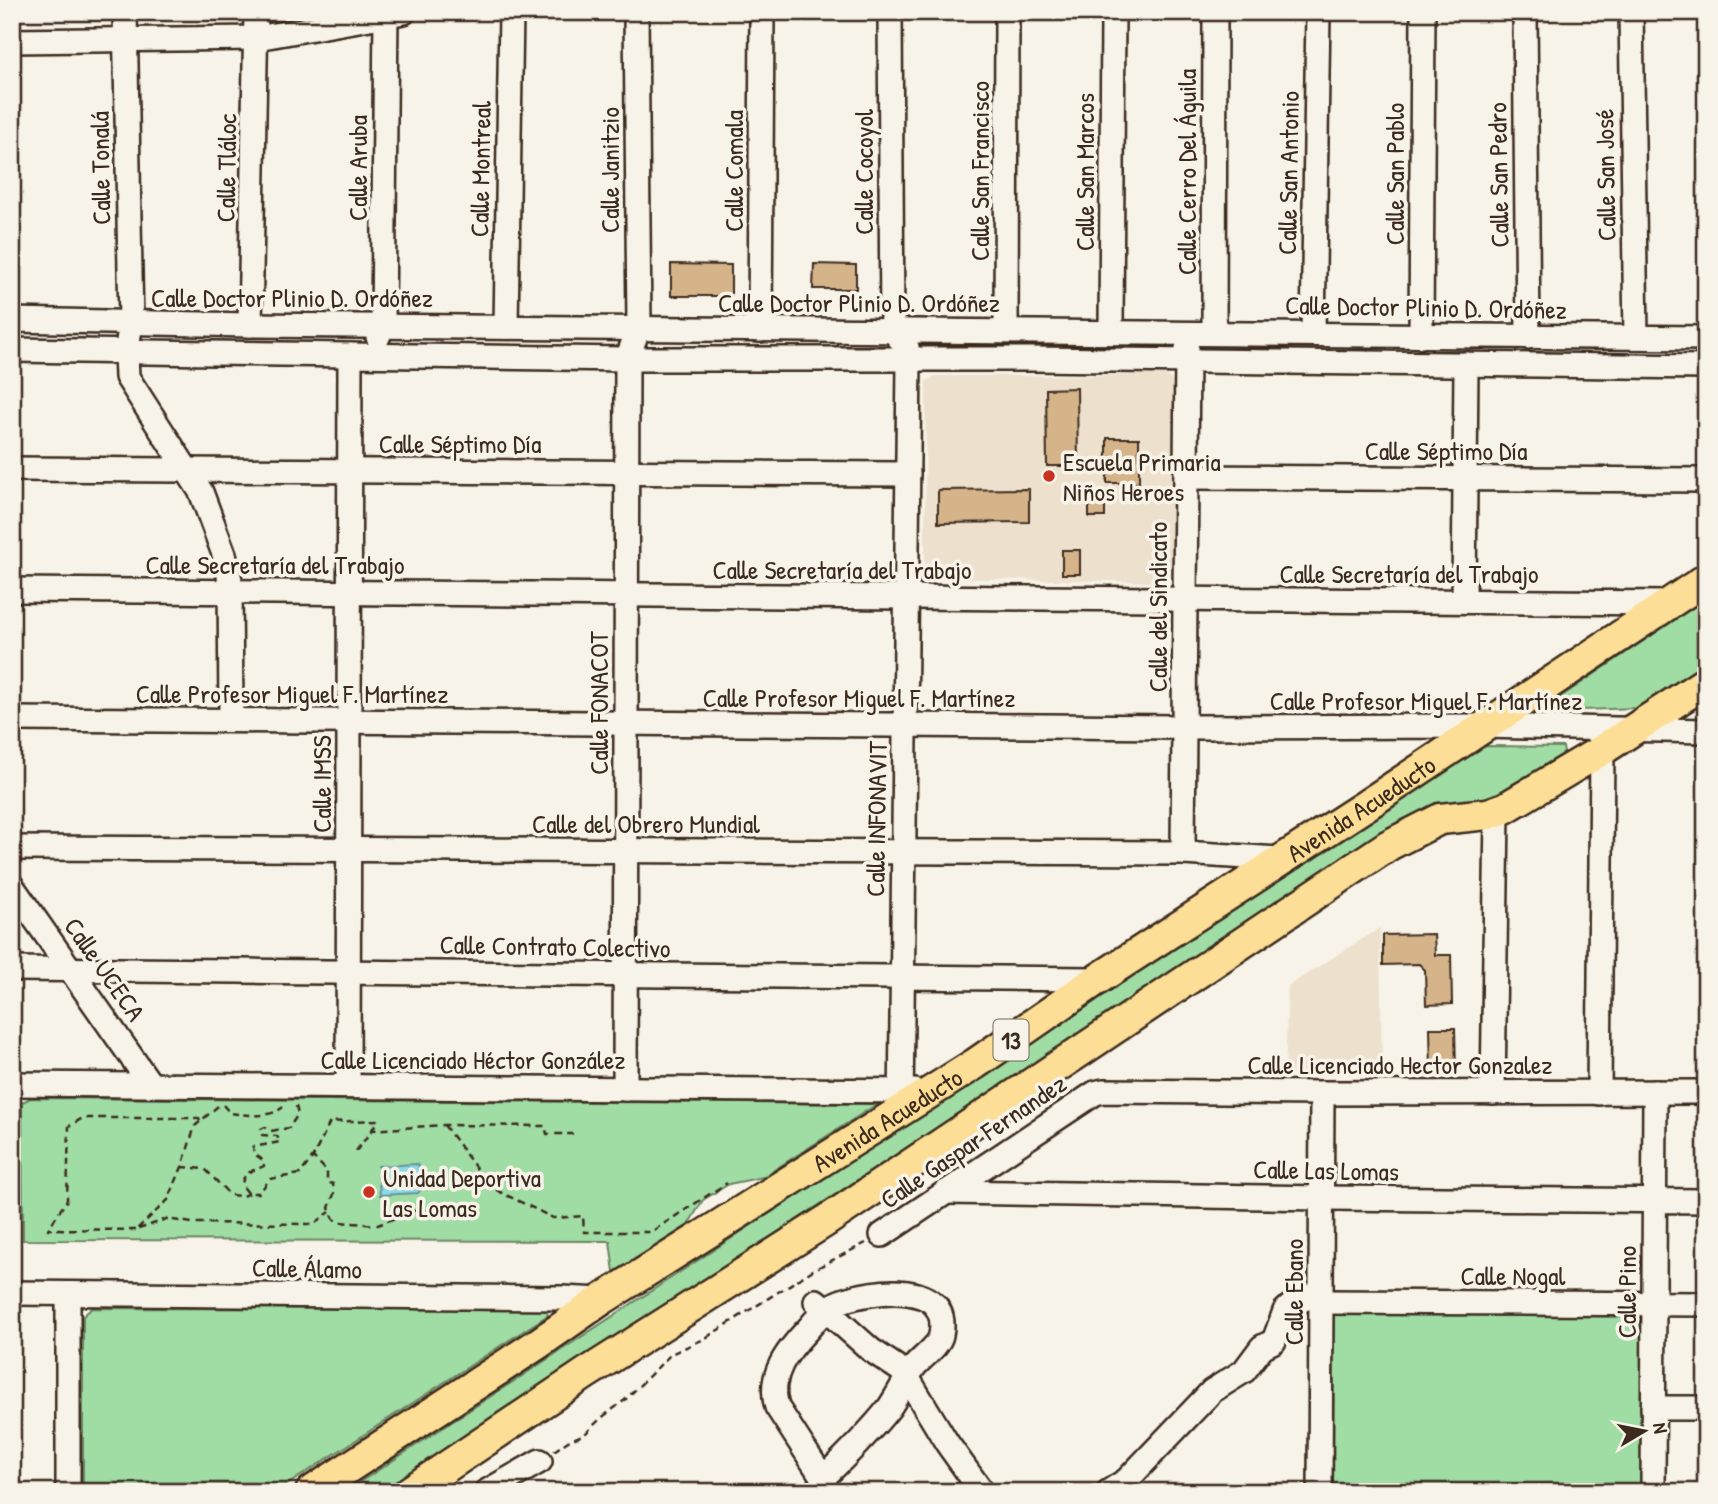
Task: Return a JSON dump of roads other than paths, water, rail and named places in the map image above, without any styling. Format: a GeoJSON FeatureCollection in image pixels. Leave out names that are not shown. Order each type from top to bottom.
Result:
{"type":"FeatureCollection","features":[{"type":"Feature","properties":{"kind":"main road","name":"Avenida Acueducto"},"geometry":{"type":"LineString","coordinates":[[311,1492],[902,1101],[932,1091],[1017,1037],[1098,979],[1368,804],[1706,579]]}},
{"type":"Feature","properties":{"kind":"main road","name":"Avenida Acueducto"},"geometry":{"type":"LineString","coordinates":[[409,1492],[585,1374],[826,1221],[1389,845],[1440,819],[1497,812],[1602,750],[1706,682]]}},
{"type":"Feature","properties":{"kind":"street","name":"Calle Tonalá"},"geometry":{"type":"LineString","coordinates":[[125,12],[131,323],[126,353]]}},
{"type":"Feature","properties":{"kind":"street","name":"Calle Tláloc"},"geometry":{"type":"LineString","coordinates":[[250,325],[256,12]]}},
{"type":"Feature","properties":{"kind":"street","name":"Calle Montreal"},"geometry":{"type":"LineString","coordinates":[[506,327],[511,12]]}},
{"type":"Feature","properties":{"kind":"street","name":"Calle Janitzio"},"geometry":{"type":"LineString","coordinates":[[636,12],[639,327]]}},
{"type":"Feature","properties":{"kind":"street","name":"Calle Comala"},"geometry":{"type":"LineString","coordinates":[[760,330],[762,12]]}},
{"type":"Feature","properties":{"kind":"street","name":"Calle Cocoyol"},"geometry":{"type":"LineString","coordinates":[[890,12],[892,330]]}},
{"type":"Feature","properties":{"kind":"street","name":"Calle San Francisco"},"geometry":{"type":"LineString","coordinates":[[1006,331],[1007,12]]}},
{"type":"Feature","properties":{"kind":"street","name":"Calle San Marcos"},"geometry":{"type":"LineString","coordinates":[[1111,331],[1113,12]]}},
{"type":"Feature","properties":{"kind":"street","name":"Calle Cerro Del Águila"},"geometry":{"type":"LineString","coordinates":[[1214,332],[1215,12]]}},
{"type":"Feature","properties":{"kind":"street","name":"Calle San Antonio"},"geometry":{"type":"LineString","coordinates":[[1313,334],[1318,12]]}},
{"type":"Feature","properties":{"kind":"street","name":"Calle San Pablo"},"geometry":{"type":"LineString","coordinates":[[1421,336],[1423,12]]}},
{"type":"Feature","properties":{"kind":"street","name":"Calle San Pedro"},"geometry":{"type":"LineString","coordinates":[[1525,12],[1528,337]]}},
{"type":"Feature","properties":{"kind":"street","name":"Calle San José"},"geometry":{"type":"LineString","coordinates":[[1631,12],[1636,337]]}},
{"type":"Feature","properties":{"kind":"street"},"geometry":{"type":"LineString","coordinates":[[12,41],[257,38],[392,13]]}},
{"type":"Feature","properties":{"kind":"street","name":"Calle Aruba"},"geometry":{"type":"LineString","coordinates":[[383,325],[392,13]]}},
{"type":"Feature","properties":{"kind":"street","name":"Calle Doctor Plinio D. Ordóñez"},"geometry":{"type":"LineString","coordinates":[[12,320],[250,325],[1706,338]]}},
{"type":"Feature","properties":{"kind":"street"},"geometry":{"type":"LineString","coordinates":[[360,355],[383,325]]}},
{"type":"Feature","properties":{"kind":"street"},"geometry":{"type":"LineString","coordinates":[[627,359],[639,327]]}},
{"type":"Feature","properties":{"kind":"street"},"geometry":{"type":"LineString","coordinates":[[892,330],[906,347],[909,360]]}},
{"type":"Feature","properties":{"kind":"street"},"geometry":{"type":"LineString","coordinates":[[1030,359],[1031,331]]}},
{"type":"Feature","properties":{"kind":"street","name":"Calle del Sindicato"},"geometry":{"type":"LineString","coordinates":[[1183,853],[1187,333]]}},
{"type":"Feature","properties":{"kind":"street"},"geometry":{"type":"LineString","coordinates":[[12,350],[627,359],[1030,359],[1706,367]]}},
{"type":"Feature","properties":{"kind":"street"},"geometry":{"type":"LineString","coordinates":[[126,353],[127,377],[201,492],[229,571],[232,720]]}},
{"type":"Feature","properties":{"kind":"street","name":"Calle IMSS"},"geometry":{"type":"LineString","coordinates":[[348,1086],[349,471],[360,355]]}},
{"type":"Feature","properties":{"kind":"street","name":"Calle FONACOT"},"geometry":{"type":"LineString","coordinates":[[625,1088],[627,359]]}},
{"type":"Feature","properties":{"kind":"street","name":"Calle INFONAVIT"},"geometry":{"type":"LineString","coordinates":[[902,1101],[909,360]]}},
{"type":"Feature","properties":{"kind":"street"},"geometry":{"type":"LineString","coordinates":[[1464,601],[1466,364]]}},
{"type":"Feature","properties":{"kind":"street","name":"Calle Séptimo Día"},"geometry":{"type":"LineString","coordinates":[[12,469],[908,474]]}},
{"type":"Feature","properties":{"kind":"street","name":"Calle Séptimo Día"},"geometry":{"type":"LineString","coordinates":[[1186,477],[1706,480]]}},
{"type":"Feature","properties":{"kind":"street","name":"Calle Secretaría del Trabajo"},"geometry":{"type":"LineString","coordinates":[[12,590],[1670,603]]}},
{"type":"Feature","properties":{"kind":"street","name":"Calle Profesor Miguel F. Martínez"},"geometry":{"type":"LineString","coordinates":[[12,719],[1184,727],[1484,726],[1706,731]]}},
{"type":"Feature","properties":{"kind":"street"},"geometry":{"type":"LineString","coordinates":[[1600,1093],[1602,750]]}},
{"type":"Feature","properties":{"kind":"street"},"geometry":{"type":"LineString","coordinates":[[1493,1093],[1497,812]]}},
{"type":"Feature","properties":{"kind":"street","name":"Calle del Obrero Mundial"},"geometry":{"type":"LineString","coordinates":[[12,848],[1183,853],[1280,859]]}},
{"type":"Feature","properties":{"kind":"street","name":"Calle UCECA"},"geometry":{"type":"LineString","coordinates":[[12,886],[151,1085]]}},
{"type":"Feature","properties":{"kind":"street","name":"Calle Contrato Colectivo"},"geometry":{"type":"LineString","coordinates":[[12,969],[1098,979]]}},
{"type":"Feature","properties":{"kind":"street","name":"Calle Licenciado Héctor González"},"geometry":{"type":"LineString","coordinates":[[12,1084],[625,1088],[902,1101]]}},
{"type":"Feature","properties":{"kind":"street","name":"Calle Licenciado Hector Gonzalez"},"geometry":{"type":"LineString","coordinates":[[1095,1093],[1110,1090],[1322,1093],[1706,1092]]}},
{"type":"Feature","properties":{"kind":"street","name":"Calle Pino"},"geometry":{"type":"LineString","coordinates":[[1653,1492],[1655,1092]]}},
{"type":"Feature","properties":{"kind":"street","name":"Calle Gaspar Fernandez"},"geometry":{"type":"LineString","coordinates":[[882,1235],[1095,1093]]}},
{"type":"Feature","properties":{"kind":"street","name":"Calle Ebano"},"geometry":{"type":"LineString","coordinates":[[1320,1492],[1322,1093]]}},
{"type":"Feature","properties":{"kind":"street","name":"Calle Las Lomas"},"geometry":{"type":"LineString","coordinates":[[946,1192],[1706,1201]]}},
{"type":"Feature","properties":{"kind":"street"},"geometry":{"type":"LineString","coordinates":[[893,1292],[915,1293],[930,1301],[939,1313],[942,1326],[941,1338],[825,1485],[783,1419],[774,1397],[774,1384],[781,1362],[820,1306],[893,1292]]}},
{"type":"Feature","properties":{"kind":"street","name":"Calle Álamo"},"geometry":{"type":"LineString","coordinates":[[12,1293],[601,1300]]}},
{"type":"Feature","properties":{"kind":"street"},"geometry":{"type":"LineString","coordinates":[[68,1294],[68,1492]]}},
{"type":"Feature","properties":{"kind":"street"},"geometry":{"type":"LineString","coordinates":[[1108,1492],[1127,1480],[1212,1391],[1250,1367],[1262,1347],[1274,1341],[1285,1311],[1294,1303],[1321,1297]]}},
{"type":"Feature","properties":{"kind":"street","name":"Calle Nogal"},"geometry":{"type":"LineString","coordinates":[[1321,1297],[1706,1304]]}},
{"type":"Feature","properties":{"kind":"street"},"geometry":{"type":"LineString","coordinates":[[820,1306],[872,1350],[898,1366],[982,1492]]}},
{"type":"Feature","properties":{"kind":"street"},"geometry":{"type":"LineString","coordinates":[[1653,1408],[1706,1408]]}},
{"type":"Feature","properties":{"kind":"street"},"geometry":{"type":"LineString","coordinates":[[486,1492],[540,1461]]}},
{"type":"Feature","properties":{"kind":"water"},"geometry":{"type":"Polygon","coordinates":[[[417,1164],[428,1178],[418,1193],[380,1195],[378,1166],[417,1164]]]}},
{"type":"Feature","properties":{"kind":"place","name":"Escuela Primaria Niños Heroes"},"geometry":{"type":"Point","coordinates":[1049,476]}},
{"type":"Feature","properties":{"kind":"place","name":"Unidad Deportiva Las Lomas"},"geometry":{"type":"Point","coordinates":[369,1192]}}]}
